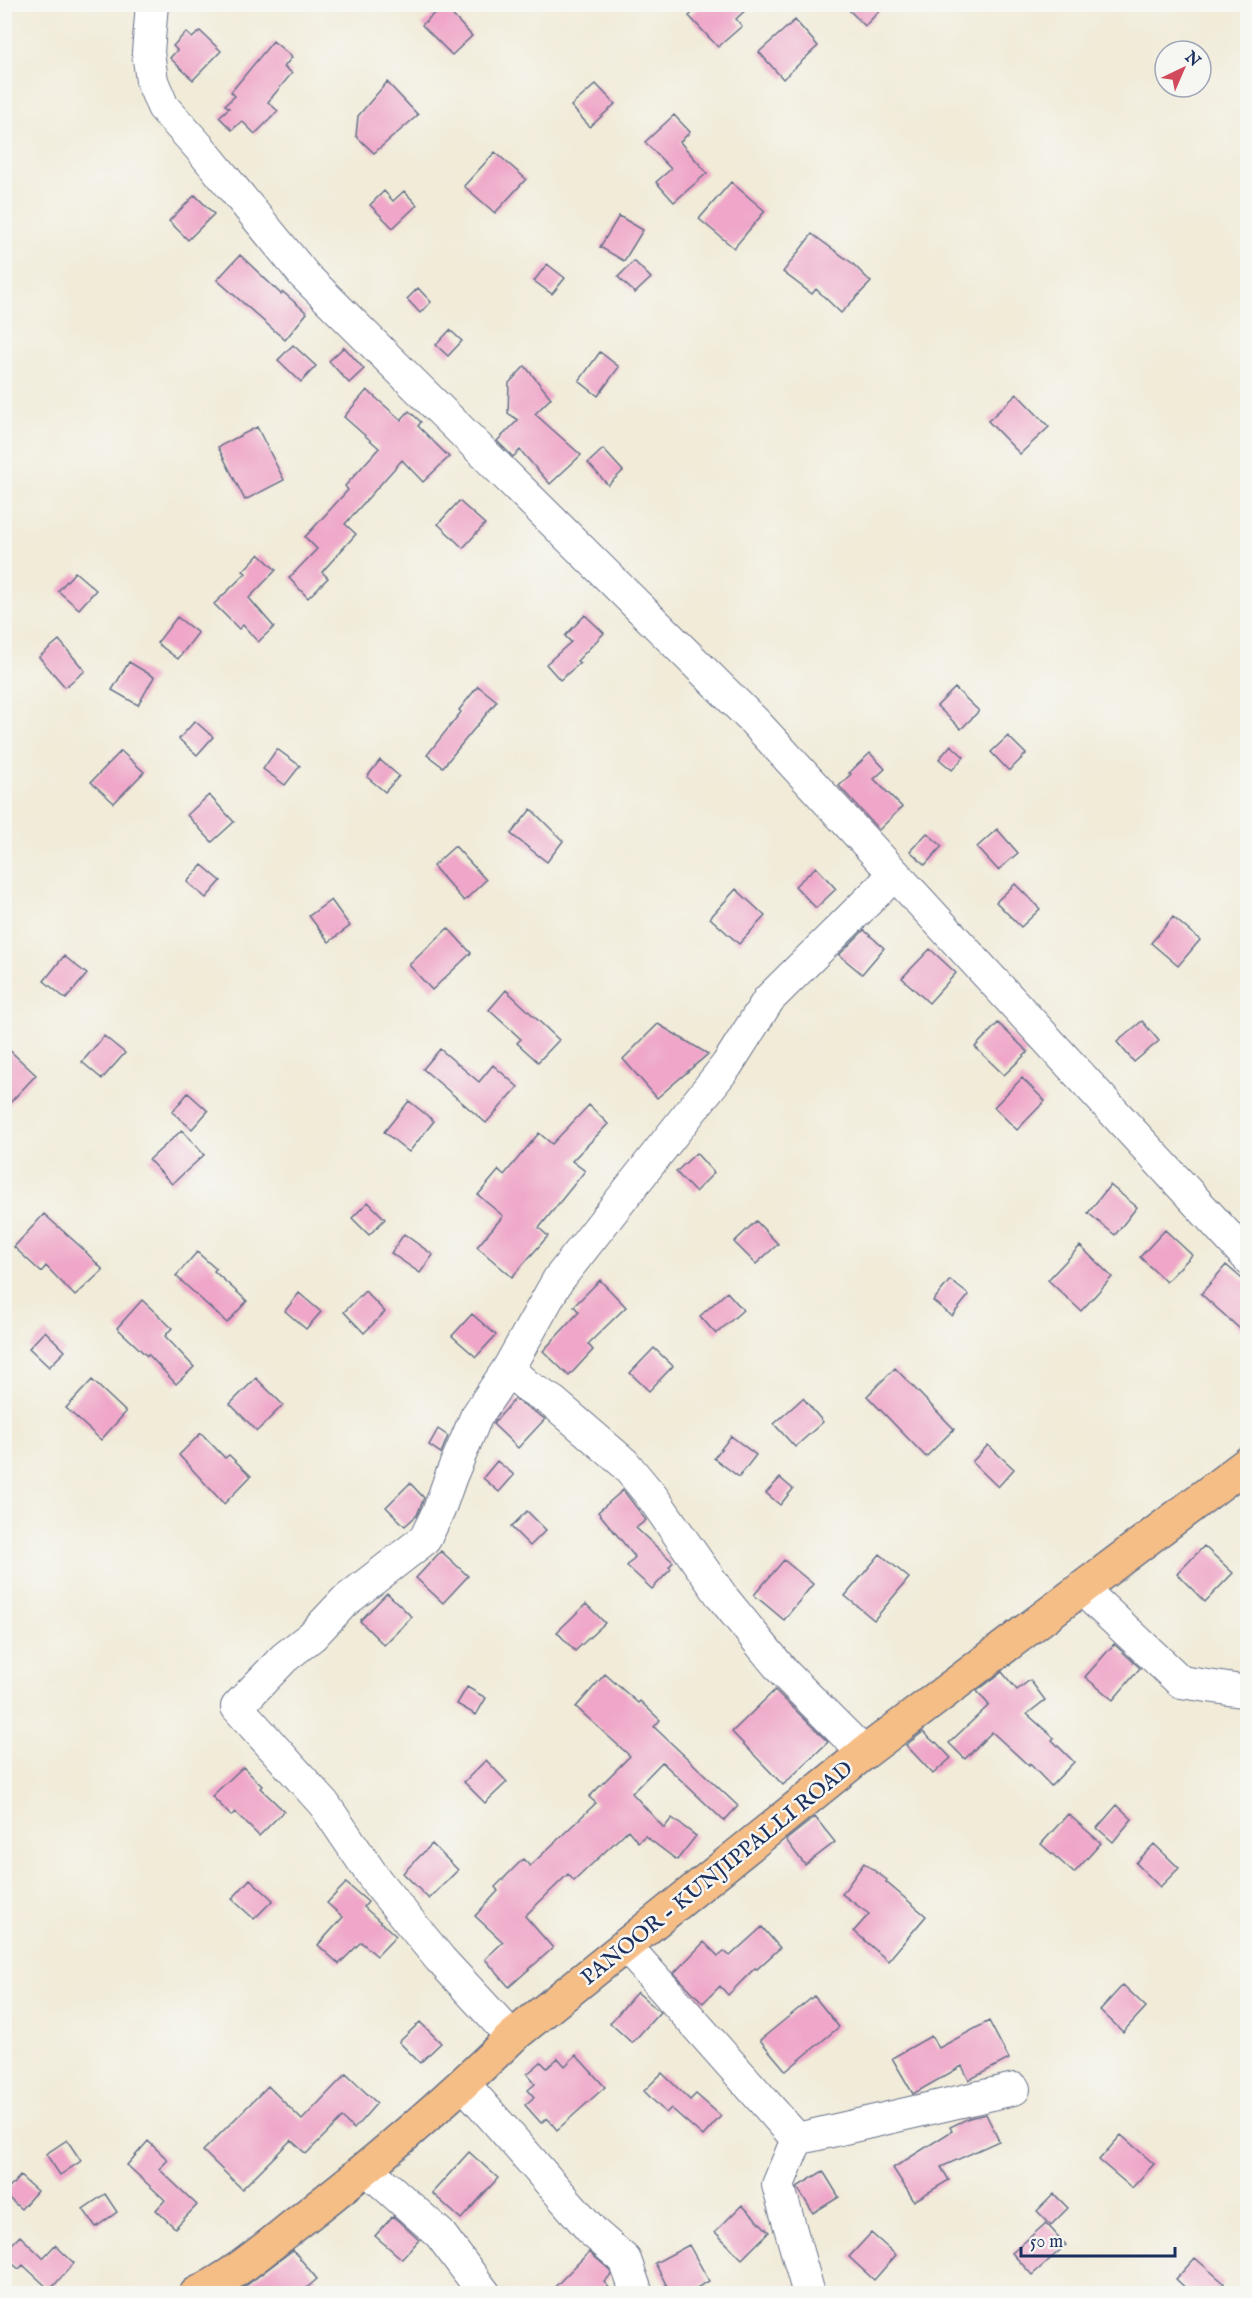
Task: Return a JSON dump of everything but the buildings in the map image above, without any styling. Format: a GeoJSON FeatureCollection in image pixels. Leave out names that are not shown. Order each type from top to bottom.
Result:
{"type":"FeatureCollection","features":[{"type":"Feature","properties":{"kind":"main road","name":"PANOOR - KUNJIPPALLI ROAD"},"geometry":{"type":"LineString","coordinates":[[196,2294],[211,2287],[270,2245],[367,2169],[464,2084],[512,2037],[864,1753],[1248,1463]]}},
{"type":"Feature","properties":{"kind":"street"},"geometry":{"type":"LineString","coordinates":[[152,4],[148,52],[152,81],[163,107],[199,147],[305,276],[754,721],[1248,1258]]}},
{"type":"Feature","properties":{"kind":"street"},"geometry":{"type":"LineString","coordinates":[[512,2037],[440,1959],[377,1882],[324,1804],[237,1707],[284,1658],[312,1636],[344,1602],[425,1539],[476,1418],[558,1280],[727,1065],[769,999],[895,874]]}},
{"type":"Feature","properties":{"kind":"street"},"geometry":{"type":"LineString","coordinates":[[507,1369],[527,1386],[553,1402],[624,1463],[652,1498],[723,1598],[785,1674],[864,1753]]}},
{"type":"Feature","properties":{"kind":"street"},"geometry":{"type":"LineString","coordinates":[[1081,1588],[1180,1682],[1248,1692]]}},
{"type":"Feature","properties":{"kind":"street"},"geometry":{"type":"LineString","coordinates":[[625,1945],[797,2139]]}},
{"type":"Feature","properties":{"kind":"street"},"geometry":{"type":"LineString","coordinates":[[464,2084],[594,2233],[625,2260],[637,2294]]}},
{"type":"Feature","properties":{"kind":"street"},"geometry":{"type":"LineString","coordinates":[[797,2139],[1014,2090]]}},
{"type":"Feature","properties":{"kind":"street"},"geometry":{"type":"LineString","coordinates":[[797,2139],[778,2185],[809,2294]]}},
{"type":"Feature","properties":{"kind":"street"},"geometry":{"type":"LineString","coordinates":[[367,2169],[440,2234],[485,2294]]}}]}
